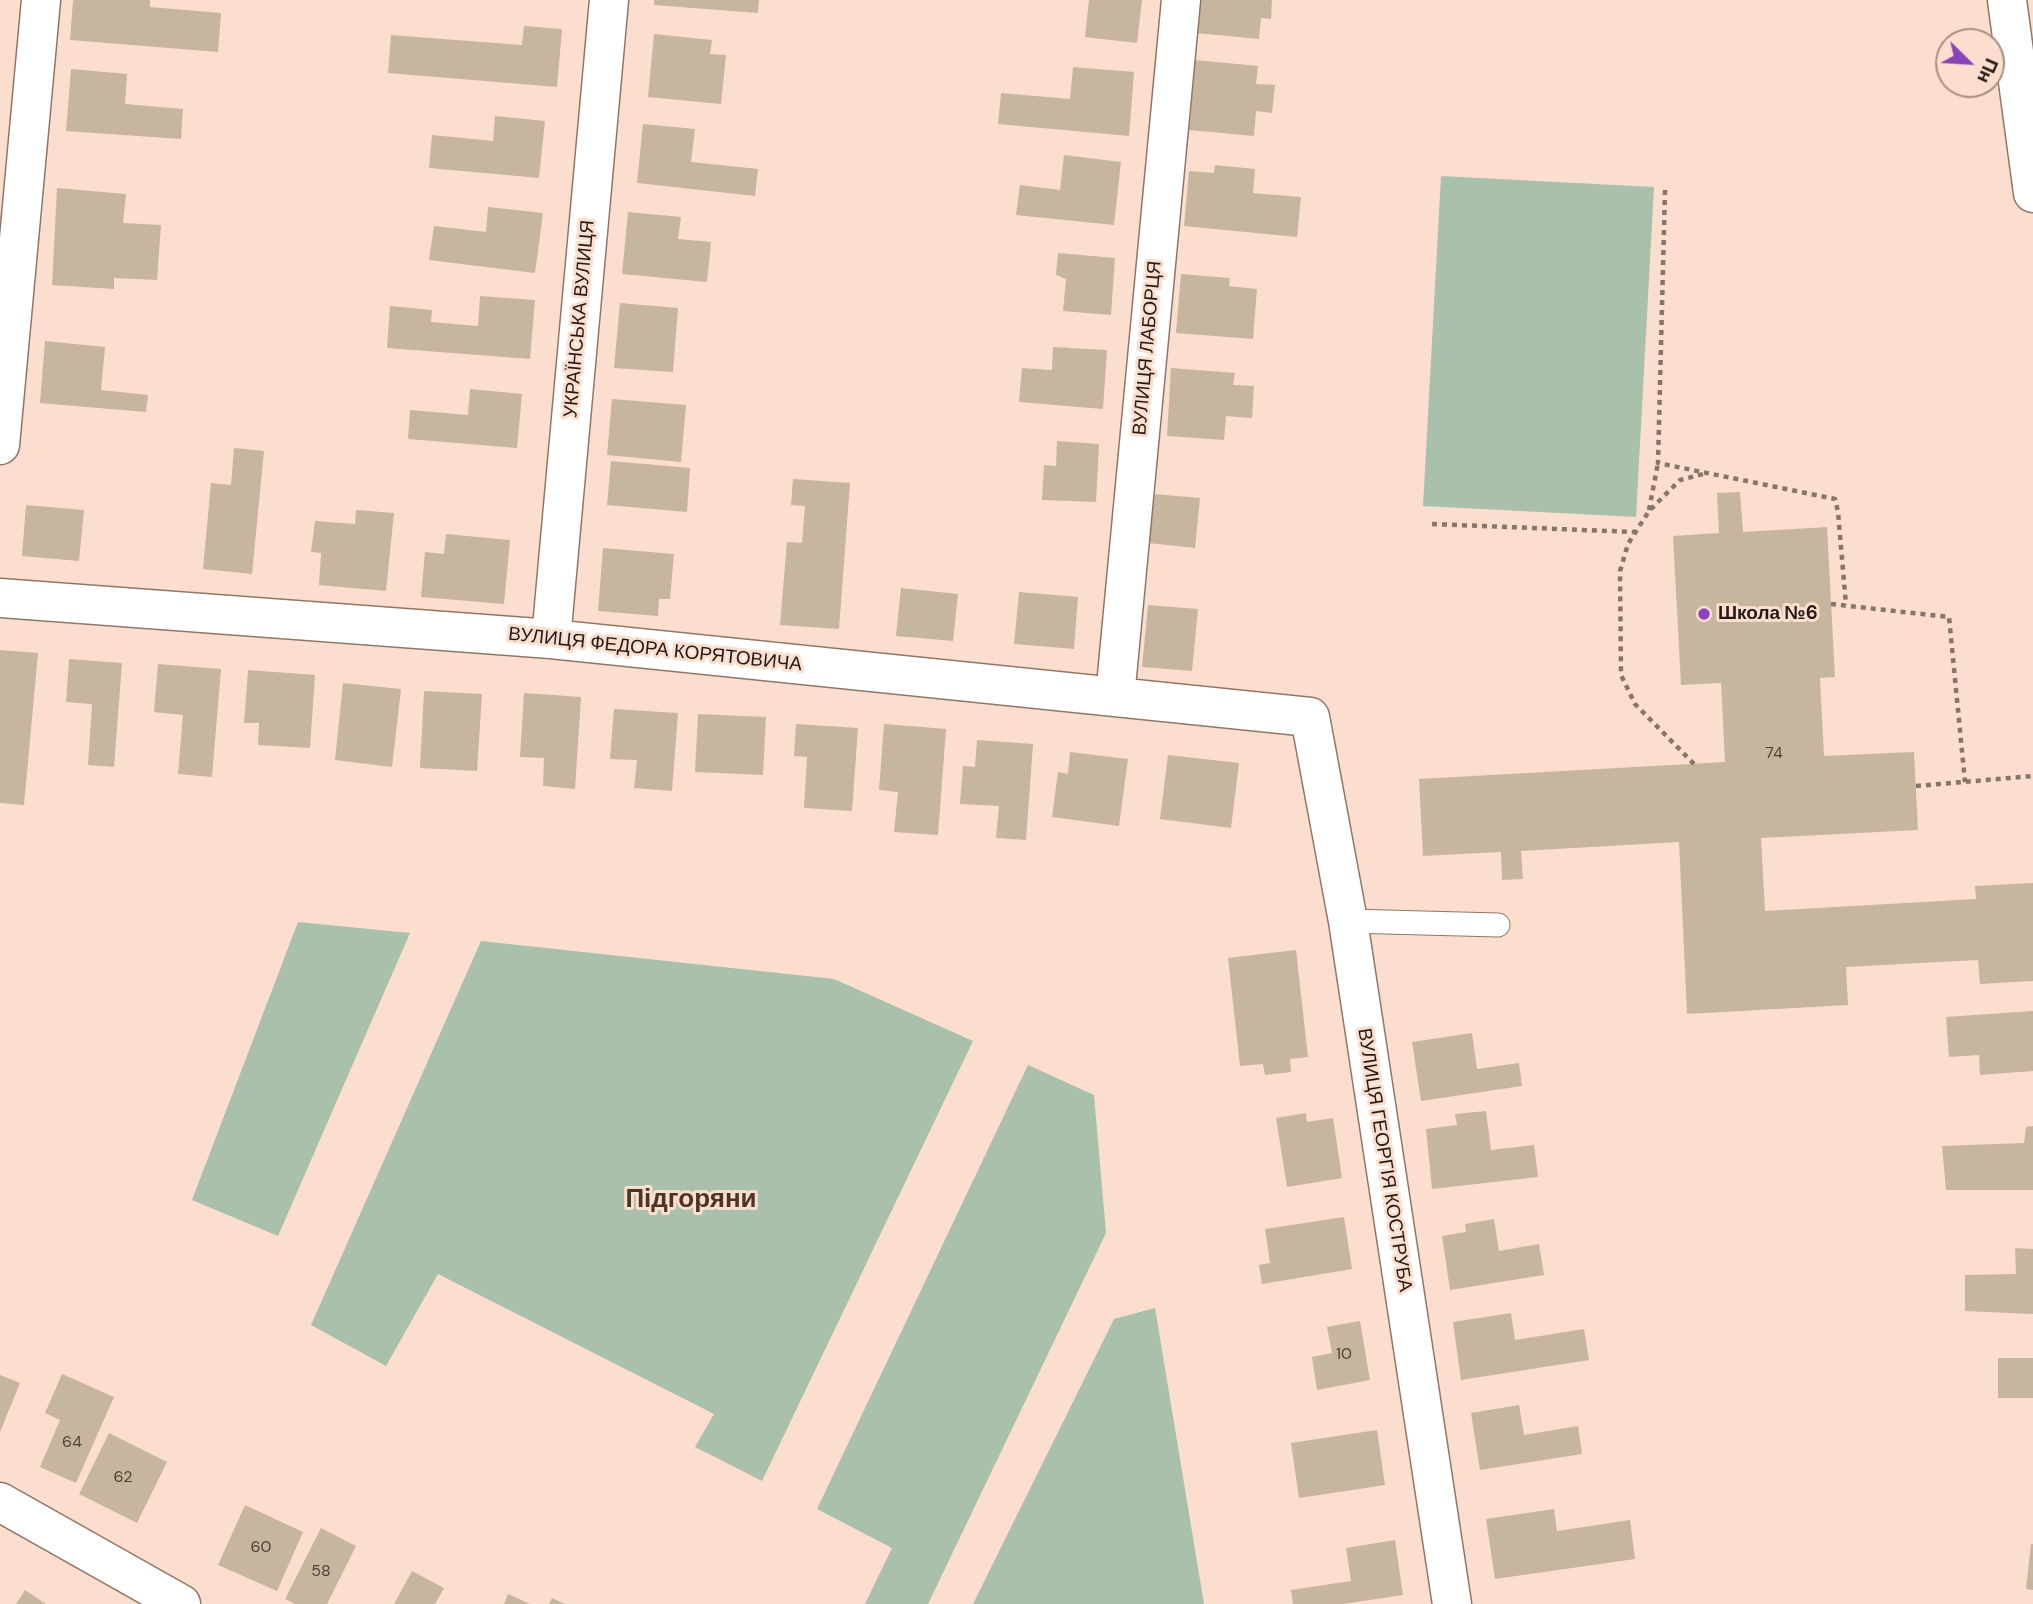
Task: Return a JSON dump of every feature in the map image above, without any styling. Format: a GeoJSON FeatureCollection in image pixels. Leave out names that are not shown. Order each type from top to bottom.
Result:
{"type":"FeatureCollection","features":[{"type":"Feature","properties":{"kind":"street"},"geometry":{"type":"LineString","coordinates":[[0,445],[41,0]]}},
{"type":"Feature","properties":{"kind":"street","name":"УКРАЇНСЬКА ВУЛИЦЯ"},"geometry":{"type":"LineString","coordinates":[[551,639],[609,0]]}},
{"type":"Feature","properties":{"kind":"street","name":"ВУЛИЦЯ ЛАБОРЦЯ"},"geometry":{"type":"LineString","coordinates":[[1115,696],[1181,0]]}},
{"type":"Feature","properties":{"kind":"street"},"geometry":{"type":"LineString","coordinates":[[2007,0],[2033,193]]}},
{"type":"Feature","properties":{"kind":"street","name":"ВУЛИЦЯ ФЕДОРА КОРЯТОВИЧА"},"geometry":{"type":"LineString","coordinates":[[0,598],[551,639],[1310,717]]}},
{"type":"Feature","properties":{"kind":"street","name":"ВУЛИЦЯ ГЕОРГІЯ КОСТРУБА"},"geometry":{"type":"LineString","coordinates":[[1310,717],[1348,921],[1452,1604]]}},
{"type":"Feature","properties":{"kind":"street"},"geometry":{"type":"LineString","coordinates":[[0,1502],[181,1604]]}},
{"type":"Feature","properties":{"kind":"lane"},"geometry":{"type":"LineString","coordinates":[[1348,921],[1498,925]]}},
{"type":"Feature","properties":{"kind":"path"},"geometry":{"type":"LineString","coordinates":[[1649,511],[1658,463],[1665,190]]}},
{"type":"Feature","properties":{"kind":"path"},"geometry":{"type":"LineString","coordinates":[[1658,463],[1835,499],[1846,606]]}},
{"type":"Feature","properties":{"kind":"path"},"geometry":{"type":"LineString","coordinates":[[1693,764],[1635,704],[1620,675],[1620,571],[1628,544],[1649,511],[1680,480],[1708,473]]}},
{"type":"Feature","properties":{"kind":"path"},"geometry":{"type":"LineString","coordinates":[[1432,524],[1635,532]]}},
{"type":"Feature","properties":{"kind":"path"},"geometry":{"type":"LineString","coordinates":[[1832,604],[1949,617],[1965,782]]}},
{"type":"Feature","properties":{"kind":"path"},"geometry":{"type":"LineString","coordinates":[[1916,786],[2033,776]]}},
{"type":"Feature","properties":{"kind":"green space"},"geometry":{"type":"Polygon","coordinates":[[[1441,176],[1654,187],[1636,517],[1423,506],[1441,176]]]}},
{"type":"Feature","properties":{"kind":"green space"},"geometry":{"type":"Polygon","coordinates":[[[298,922],[410,933],[278,1236],[192,1200],[298,922]]]}},
{"type":"Feature","properties":{"kind":"green space"},"geometry":{"type":"Polygon","coordinates":[[[481,941],[834,979],[973,1041],[762,1481],[695,1447],[714,1414],[438,1274],[386,1366],[311,1325],[481,941]]]}},
{"type":"Feature","properties":{"kind":"green space"},"geometry":{"type":"Polygon","coordinates":[[[1028,1065],[1094,1095],[1106,1233],[928,1604],[865,1604],[892,1548],[817,1509],[1028,1065]]]}},
{"type":"Feature","properties":{"kind":"green space"},"geometry":{"type":"Polygon","coordinates":[[[1155,1308],[1204,1604],[973,1604],[1114,1319],[1155,1308]]]}},
{"type":"Feature","properties":{"kind":"building"},"geometry":{"type":"Polygon","coordinates":[[[73,0],[150,0],[150,7],[221,13],[218,52],[70,40],[73,0]]]}},
{"type":"Feature","properties":{"kind":"building"},"geometry":{"type":"Polygon","coordinates":[[[654,0],[759,0],[758,13],[654,5],[654,0]]]}},
{"type":"Feature","properties":{"kind":"building"},"geometry":{"type":"Polygon","coordinates":[[[1089,0],[1142,0],[1137,43],[1085,37],[1089,0]]]}},
{"type":"Feature","properties":{"kind":"building"},"geometry":{"type":"Polygon","coordinates":[[[1199,0],[1272,0],[1271,19],[1261,18],[1259,39],[1196,33],[1199,0]]]}},
{"type":"Feature","properties":{"kind":"building"},"geometry":{"type":"Polygon","coordinates":[[[524,26],[562,29],[557,87],[388,73],[391,35],[522,45],[524,26]]]}},
{"type":"Feature","properties":{"kind":"building"},"geometry":{"type":"Polygon","coordinates":[[[654,34],[712,40],[710,54],[726,55],[721,104],[648,97],[654,34]]]}},
{"type":"Feature","properties":{"kind":"building"},"geometry":{"type":"Polygon","coordinates":[[[1195,60],[1258,66],[1256,84],[1275,85],[1272,113],[1256,111],[1254,136],[1189,130],[1195,60]]]}},
{"type":"Feature","properties":{"kind":"building"},"geometry":{"type":"Polygon","coordinates":[[[1073,67],[1134,72],[1129,136],[998,124],[1001,93],[1070,99],[1073,67]]]}},
{"type":"Feature","properties":{"kind":"building"},"geometry":{"type":"Polygon","coordinates":[[[71,69],[127,74],[125,104],[183,109],[181,139],[66,131],[71,69]]]}},
{"type":"Feature","properties":{"kind":"building"},"geometry":{"type":"Polygon","coordinates":[[[495,116],[545,121],[539,178],[429,168],[432,135],[493,141],[495,116]]]}},
{"type":"Feature","properties":{"kind":"building"},"geometry":{"type":"Polygon","coordinates":[[[643,124],[695,129],[691,162],[758,169],[755,196],[637,183],[643,124]]]}},
{"type":"Feature","properties":{"kind":"building"},"geometry":{"type":"Polygon","coordinates":[[[1064,155],[1121,162],[1114,225],[1016,215],[1020,185],[1060,190],[1064,155]]]}},
{"type":"Feature","properties":{"kind":"building"},"geometry":{"type":"Polygon","coordinates":[[[1215,165],[1255,169],[1253,193],[1301,197],[1297,237],[1184,226],[1189,171],[1214,173],[1215,165]]]}},
{"type":"Feature","properties":{"kind":"building"},"geometry":{"type":"Polygon","coordinates":[[[57,188],[126,194],[123,223],[161,225],[157,280],[114,278],[114,289],[52,285],[57,188]]]}},
{"type":"Feature","properties":{"kind":"building"},"geometry":{"type":"Polygon","coordinates":[[[488,207],[543,213],[535,273],[429,260],[434,226],[486,232],[488,207]]]}},
{"type":"Feature","properties":{"kind":"building"},"geometry":{"type":"Polygon","coordinates":[[[628,212],[681,217],[678,239],[711,242],[707,282],[622,274],[628,212]]]}},
{"type":"Feature","properties":{"kind":"building"},"geometry":{"type":"Polygon","coordinates":[[[1058,253],[1115,258],[1111,315],[1063,311],[1066,279],[1056,275],[1058,253]]]}},
{"type":"Feature","properties":{"kind":"building"},"geometry":{"type":"Polygon","coordinates":[[[1181,274],[1230,278],[1229,286],[1257,289],[1253,339],[1176,333],[1181,274]]]}},
{"type":"Feature","properties":{"kind":"building"},"geometry":{"type":"Polygon","coordinates":[[[480,296],[535,300],[530,359],[387,348],[390,306],[432,310],[431,322],[478,326],[480,296]]]}},
{"type":"Feature","properties":{"kind":"building"},"geometry":{"type":"Polygon","coordinates":[[[620,303],[678,308],[673,372],[614,368],[620,303]]]}},
{"type":"Feature","properties":{"kind":"building"},"geometry":{"type":"Polygon","coordinates":[[[45,341],[105,347],[101,390],[148,395],[146,412],[40,403],[45,341]]]}},
{"type":"Feature","properties":{"kind":"building"},"geometry":{"type":"Polygon","coordinates":[[[1053,347],[1107,350],[1103,409],[1019,402],[1022,368],[1052,370],[1053,347]]]}},
{"type":"Feature","properties":{"kind":"building"},"geometry":{"type":"Polygon","coordinates":[[[1171,368],[1235,373],[1233,385],[1254,386],[1252,418],[1226,416],[1224,440],[1167,436],[1171,368]]]}},
{"type":"Feature","properties":{"kind":"building"},"geometry":{"type":"Polygon","coordinates":[[[470,389],[522,394],[517,448],[408,439],[410,410],[468,415],[470,389]]]}},
{"type":"Feature","properties":{"kind":"building"},"geometry":{"type":"Polygon","coordinates":[[[612,399],[686,405],[681,462],[607,455],[612,399]]]}},
{"type":"Feature","properties":{"kind":"building"},"geometry":{"type":"Polygon","coordinates":[[[1057,441],[1099,444],[1096,502],[1042,500],[1044,465],[1056,466],[1057,441]]]}},
{"type":"Feature","properties":{"kind":"building"},"geometry":{"type":"Polygon","coordinates":[[[234,448],[264,451],[252,574],[203,569],[211,483],[231,485],[234,448]]]}},
{"type":"Feature","properties":{"kind":"building"},"geometry":{"type":"Polygon","coordinates":[[[611,461],[690,468],[687,512],[607,505],[611,461]]]}},
{"type":"Feature","properties":{"kind":"building"},"geometry":{"type":"Polygon","coordinates":[[[793,479],[850,483],[839,629],[780,625],[787,542],[802,543],[805,506],[791,505],[793,479]]]}},
{"type":"Feature","properties":{"kind":"building"},"geometry":{"type":"Polygon","coordinates":[[[1740,492],[1743,532],[1827,527],[1835,677],[1820,678],[1824,756],[1914,752],[1918,830],[1761,838],[1765,911],[1976,899],[1975,886],[2033,883],[2033,981],[1980,984],[1978,960],[1846,967],[1848,1005],[1687,1014],[1679,842],[1521,851],[1523,879],[1502,880],[1501,852],[1423,856],[1419,779],[1725,762],[1721,683],[1681,685],[1673,536],[1719,533],[1717,493],[1740,492]]]}},
{"type":"Feature","properties":{"kind":"building"},"geometry":{"type":"Polygon","coordinates":[[[1153,494],[1200,498],[1195,548],[1148,543],[1153,494]]]}},
{"type":"Feature","properties":{"kind":"building"},"geometry":{"type":"Polygon","coordinates":[[[26,505],[84,510],[79,561],[22,556],[26,505]]]}},
{"type":"Feature","properties":{"kind":"building"},"geometry":{"type":"Polygon","coordinates":[[[356,510],[394,513],[386,591],[319,585],[321,553],[311,552],[315,521],[355,524],[356,510]]]}},
{"type":"Feature","properties":{"kind":"building"},"geometry":{"type":"Polygon","coordinates":[[[446,534],[510,540],[504,604],[421,597],[425,552],[444,554],[446,534]]]}},
{"type":"Feature","properties":{"kind":"building"},"geometry":{"type":"Polygon","coordinates":[[[603,548],[674,554],[670,599],[659,599],[658,616],[598,611],[603,548]]]}},
{"type":"Feature","properties":{"kind":"building"},"geometry":{"type":"Polygon","coordinates":[[[901,588],[958,594],[953,641],[896,636],[901,588]]]}},
{"type":"Feature","properties":{"kind":"building"},"geometry":{"type":"Polygon","coordinates":[[[1019,592],[1078,597],[1074,649],[1014,644],[1019,592]]]}},
{"type":"Feature","properties":{"kind":"building"},"geometry":{"type":"Polygon","coordinates":[[[1148,605],[1198,609],[1192,671],[1142,667],[1148,605]]]}},
{"type":"Feature","properties":{"kind":"building"},"geometry":{"type":"Polygon","coordinates":[[[0,650],[38,653],[24,805],[0,803],[0,650]]]}},
{"type":"Feature","properties":{"kind":"building"},"geometry":{"type":"Polygon","coordinates":[[[69,659],[122,663],[114,767],[88,765],[92,704],[66,702],[69,659]]]}},
{"type":"Feature","properties":{"kind":"building"},"geometry":{"type":"Polygon","coordinates":[[[158,664],[221,669],[212,777],[178,774],[183,715],[154,712],[158,664]]]}},
{"type":"Feature","properties":{"kind":"building"},"geometry":{"type":"Polygon","coordinates":[[[248,670],[315,675],[310,748],[258,745],[259,723],[244,723],[248,670]]]}},
{"type":"Feature","properties":{"kind":"building"},"geometry":{"type":"Polygon","coordinates":[[[343,683],[401,689],[392,767],[335,760],[343,683]]]}},
{"type":"Feature","properties":{"kind":"building"},"geometry":{"type":"Polygon","coordinates":[[[424,691],[482,694],[477,771],[420,768],[424,691]]]}},
{"type":"Feature","properties":{"kind":"building"},"geometry":{"type":"Polygon","coordinates":[[[524,693],[581,697],[575,789],[543,786],[544,758],[520,757],[524,693]]]}},
{"type":"Feature","properties":{"kind":"building"},"geometry":{"type":"Polygon","coordinates":[[[614,709],[678,713],[672,791],[634,788],[637,760],[610,759],[614,709]]]}},
{"type":"Feature","properties":{"kind":"building"},"geometry":{"type":"Polygon","coordinates":[[[698,714],[766,717],[763,775],[695,772],[698,714]]]}},
{"type":"Feature","properties":{"kind":"building"},"geometry":{"type":"Polygon","coordinates":[[[796,724],[858,728],[852,811],[804,808],[807,757],[794,756],[796,724]]]}},
{"type":"Feature","properties":{"kind":"building"},"geometry":{"type":"Polygon","coordinates":[[[884,724],[946,729],[938,835],[894,832],[898,792],[879,790],[884,724]]]}},
{"type":"Feature","properties":{"kind":"building"},"geometry":{"type":"Polygon","coordinates":[[[977,740],[1033,744],[1026,840],[996,838],[999,806],[960,804],[963,766],[975,767],[977,740]]]}},
{"type":"Feature","properties":{"kind":"building"},"geometry":{"type":"Polygon","coordinates":[[[1070,752],[1128,759],[1119,826],[1052,817],[1058,772],[1068,774],[1070,752]]]}},
{"type":"Feature","properties":{"kind":"building"},"geometry":{"type":"Polygon","coordinates":[[[1168,755],[1239,763],[1231,828],[1160,819],[1168,755]]]}},
{"type":"Feature","properties":{"kind":"building"},"geometry":{"type":"Polygon","coordinates":[[[1296,950],[1308,1057],[1290,1059],[1291,1072],[1265,1075],[1263,1064],[1240,1066],[1228,958],[1296,950]]]}},
{"type":"Feature","properties":{"kind":"building"},"geometry":{"type":"Polygon","coordinates":[[[2033,1011],[2033,1071],[1980,1075],[1979,1055],[1949,1057],[1946,1017],[2033,1011]]]}},
{"type":"Feature","properties":{"kind":"building"},"geometry":{"type":"Polygon","coordinates":[[[1472,1033],[1477,1069],[1519,1063],[1522,1086],[1421,1101],[1412,1042],[1472,1033]]]}},
{"type":"Feature","properties":{"kind":"building"},"geometry":{"type":"Polygon","coordinates":[[[1486,1111],[1491,1150],[1534,1145],[1538,1177],[1432,1189],[1426,1129],[1457,1125],[1455,1114],[1486,1111]]]}},
{"type":"Feature","properties":{"kind":"building"},"geometry":{"type":"Polygon","coordinates":[[[1306,1113],[1307,1122],[1333,1118],[1342,1178],[1287,1187],[1276,1118],[1306,1113]]]}},
{"type":"Feature","properties":{"kind":"building"},"geometry":{"type":"Polygon","coordinates":[[[2033,1126],[2033,1190],[1946,1190],[1942,1146],[2024,1143],[2026,1127],[2033,1126]]]}},
{"type":"Feature","properties":{"kind":"building"},"geometry":{"type":"Polygon","coordinates":[[[1344,1217],[1352,1269],[1262,1284],[1259,1265],[1270,1263],[1265,1229],[1344,1217]]]}},
{"type":"Feature","properties":{"kind":"building"},"geometry":{"type":"Polygon","coordinates":[[[1494,1219],[1499,1251],[1539,1244],[1544,1275],[1450,1290],[1442,1236],[1466,1232],[1465,1224],[1494,1219]]]}},
{"type":"Feature","properties":{"kind":"building"},"geometry":{"type":"Polygon","coordinates":[[[2015,1248],[2033,1249],[2033,1314],[1965,1311],[1965,1275],[2016,1274],[2015,1248]]]}},
{"type":"Feature","properties":{"kind":"building"},"geometry":{"type":"Polygon","coordinates":[[[1511,1313],[1515,1340],[1584,1329],[1589,1360],[1461,1380],[1453,1322],[1511,1313]]]}},
{"type":"Feature","properties":{"kind":"building"},"geometry":{"type":"Polygon","coordinates":[[[1360,1321],[1370,1380],[1317,1390],[1312,1357],[1332,1353],[1327,1327],[1360,1321]]]}},
{"type":"Feature","properties":{"kind":"building"},"geometry":{"type":"Polygon","coordinates":[[[1998,1358],[2033,1358],[2033,1398],[1998,1398],[1998,1358]]]}},
{"type":"Feature","properties":{"kind":"building"},"geometry":{"type":"Polygon","coordinates":[[[62,1374],[114,1397],[76,1483],[40,1467],[60,1420],[45,1413],[62,1374]]]}},
{"type":"Feature","properties":{"kind":"building"},"geometry":{"type":"Polygon","coordinates":[[[0,1375],[20,1383],[0,1432],[0,1375]]]}},
{"type":"Feature","properties":{"kind":"building"},"geometry":{"type":"Polygon","coordinates":[[[1519,1405],[1524,1435],[1578,1426],[1582,1454],[1480,1470],[1471,1413],[1519,1405]]]}},
{"type":"Feature","properties":{"kind":"building"},"geometry":{"type":"Polygon","coordinates":[[[1377,1430],[1385,1485],[1299,1498],[1291,1443],[1377,1430]]]}},
{"type":"Feature","properties":{"kind":"building"},"geometry":{"type":"Polygon","coordinates":[[[109,1433],[167,1462],[137,1523],[79,1494],[109,1433]]]}},
{"type":"Feature","properties":{"kind":"building"},"geometry":{"type":"Polygon","coordinates":[[[245,1505],[303,1532],[277,1591],[218,1565],[245,1505]]]}},
{"type":"Feature","properties":{"kind":"building"},"geometry":{"type":"Polygon","coordinates":[[[1554,1509],[1557,1531],[1630,1520],[1635,1559],[1495,1579],[1486,1519],[1554,1509]]]}},
{"type":"Feature","properties":{"kind":"building"},"geometry":{"type":"Polygon","coordinates":[[[321,1528],[356,1546],[327,1604],[295,1604],[285,1599],[321,1528]]]}},
{"type":"Feature","properties":{"kind":"building"},"geometry":{"type":"Polygon","coordinates":[[[1395,1540],[1403,1595],[1343,1604],[1293,1604],[1291,1590],[1351,1581],[1346,1548],[1395,1540]]]}},
{"type":"Feature","properties":{"kind":"building"},"geometry":{"type":"Polygon","coordinates":[[[2033,1544],[2033,1590],[2026,1589],[2033,1544]]]}},
{"type":"Feature","properties":{"kind":"building"},"geometry":{"type":"Polygon","coordinates":[[[412,1571],[444,1588],[435,1604],[394,1604],[412,1571]]]}},
{"type":"Feature","properties":{"kind":"building"},"geometry":{"type":"Polygon","coordinates":[[[25,1590],[46,1604],[16,1604],[25,1590]]]}},
{"type":"Feature","properties":{"kind":"building"},"geometry":{"type":"Polygon","coordinates":[[[508,1594],[530,1604],[504,1604],[508,1594]]]}},
{"type":"Feature","properties":{"kind":"building"},"geometry":{"type":"Polygon","coordinates":[[[552,1598],[565,1604],[549,1604],[552,1598]]]}},
{"type":"Feature","properties":{"kind":"place","name":"Школа №6"},"geometry":{"type":"Point","coordinates":[1704,614]}},
{"type":"Feature","properties":{"kind":"district","name":"Підгоряни"},"geometry":{"type":"Point","coordinates":[691,1200]}}]}
